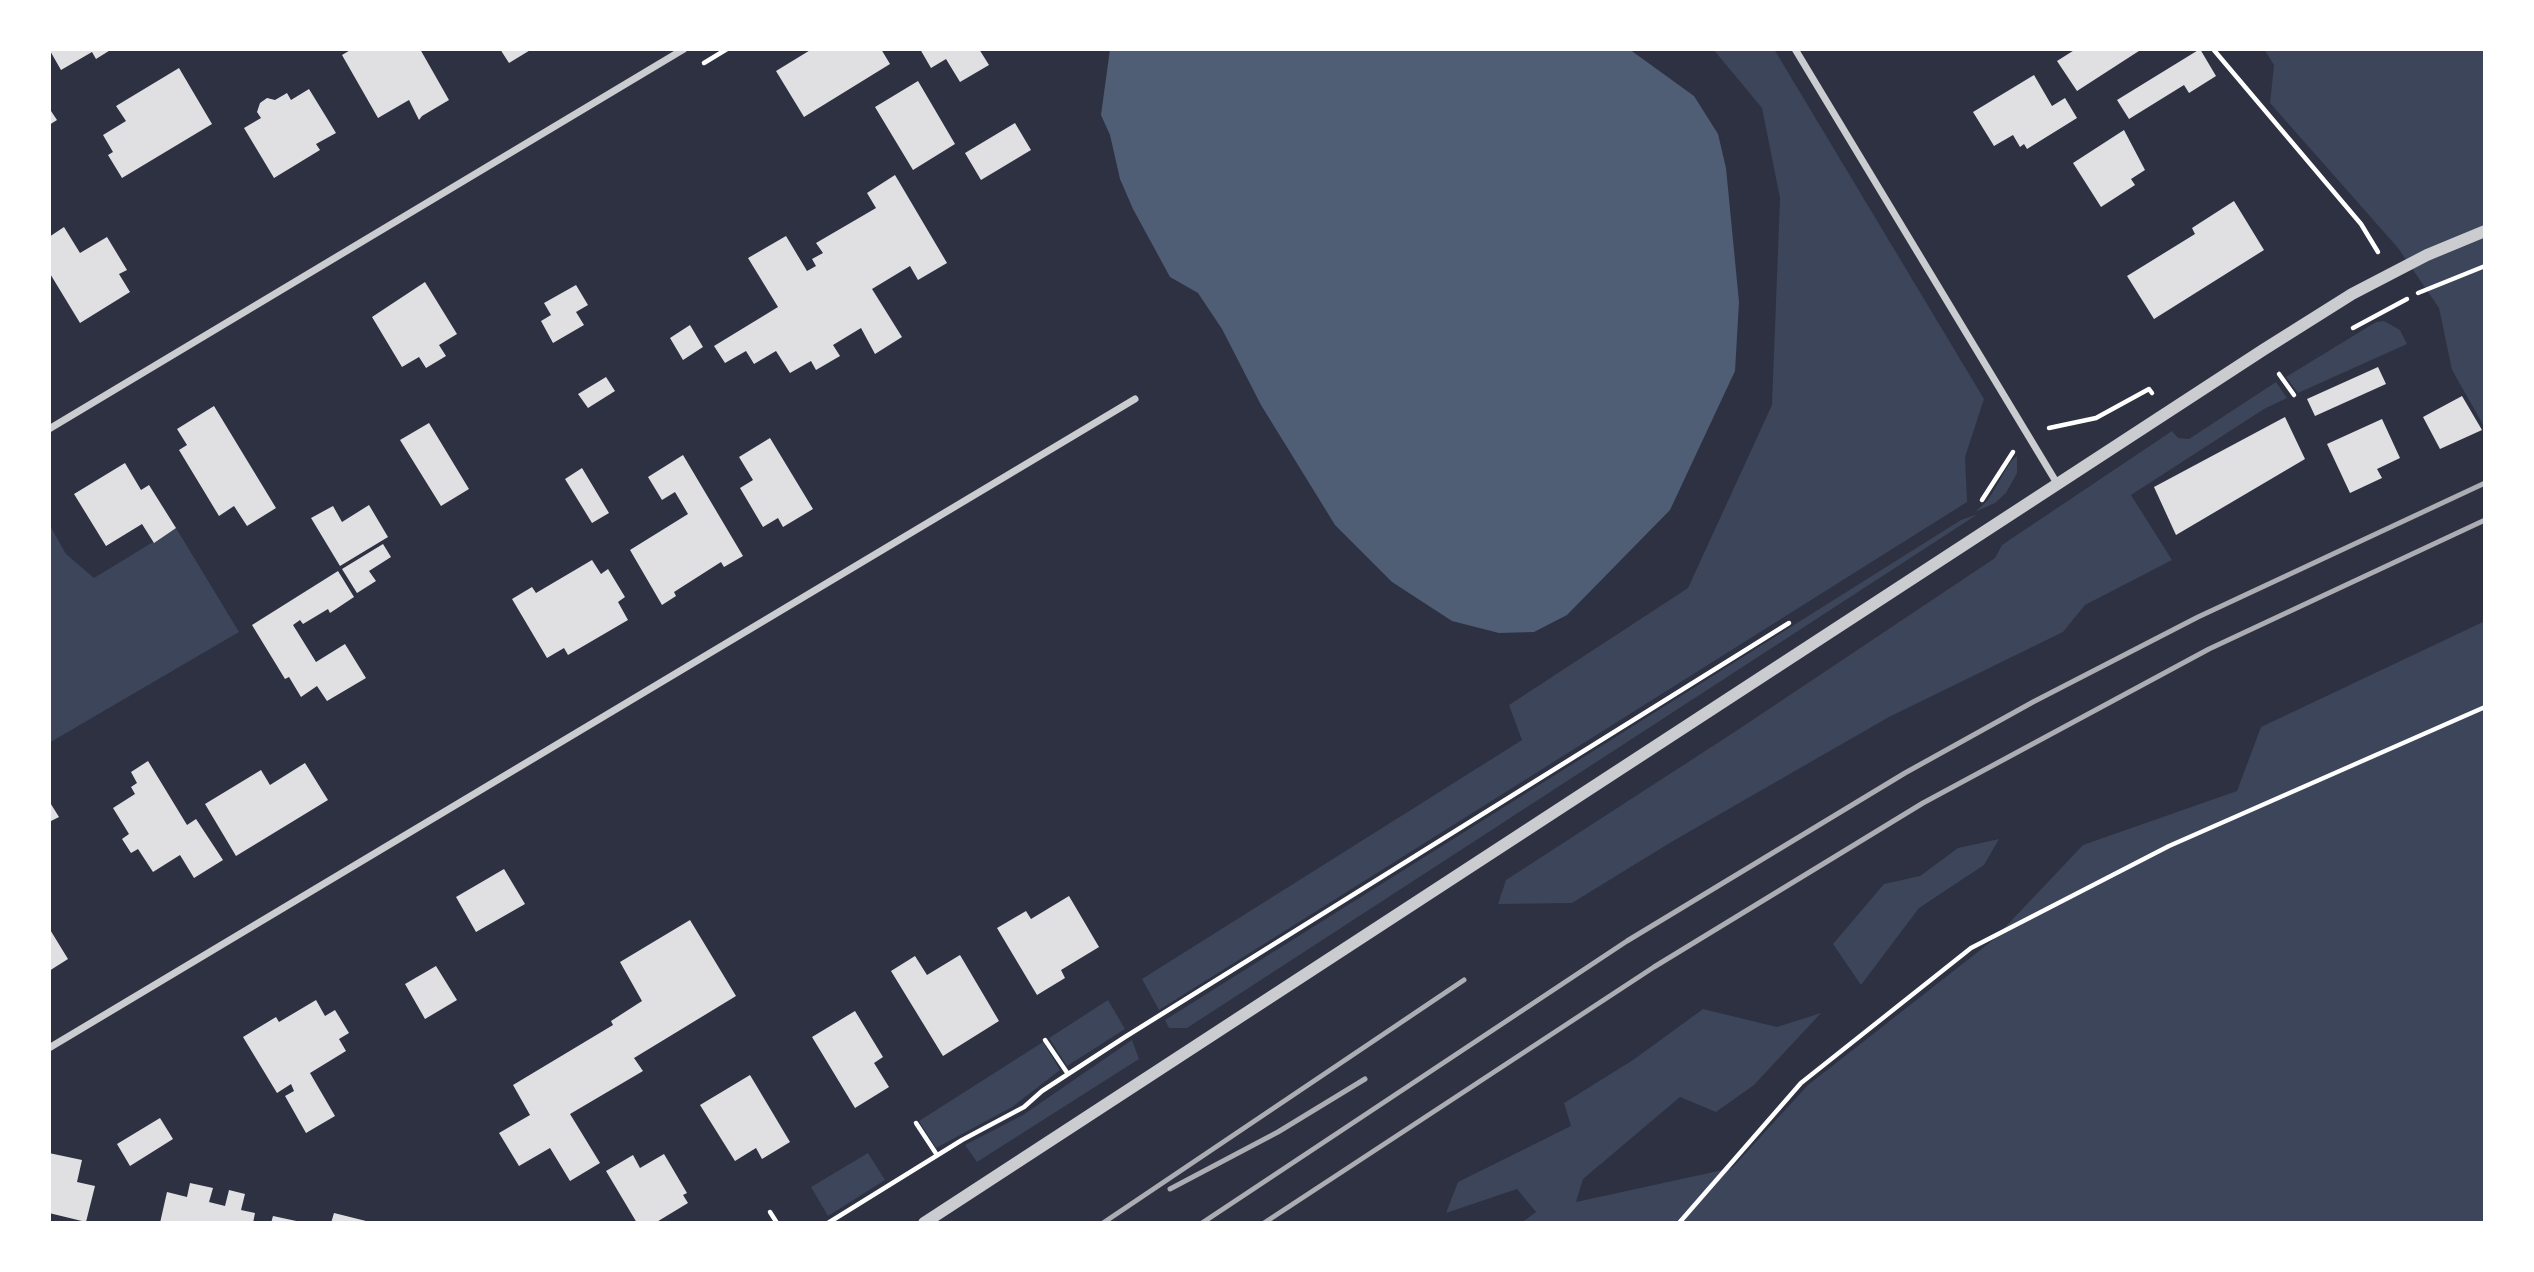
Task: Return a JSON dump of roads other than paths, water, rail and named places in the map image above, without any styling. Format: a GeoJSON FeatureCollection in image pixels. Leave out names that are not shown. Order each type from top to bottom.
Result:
{"type":"FeatureCollection","features":[{"type":"Feature","properties":{"kind":"street"},"geometry":{"type":"LineString","coordinates":[[49,429],[684,49]]}},
{"type":"Feature","properties":{"kind":"street"},"geometry":{"type":"LineString","coordinates":[[1795,49],[2058,485]]}},
{"type":"Feature","properties":{"kind":"street"},"geometry":{"type":"LineString","coordinates":[[924,1223],[2263,350],[2352,294],[2485,231]]}},
{"type":"Feature","properties":{"kind":"street"},"geometry":{"type":"LineString","coordinates":[[49,1048],[1135,399]]}},
{"type":"Feature","properties":{"kind":"railway"},"geometry":{"type":"LineString","coordinates":[[1202,1223],[1627,941],[1905,773],[2033,702],[2198,617],[2485,483]]}},
{"type":"Feature","properties":{"kind":"railway"},"geometry":{"type":"LineString","coordinates":[[1264,1223],[1654,967],[1923,803],[2209,649],[2485,520]]}},
{"type":"Feature","properties":{"kind":"railway"},"geometry":{"type":"LineString","coordinates":[[1103,1223],[1464,980]]}},
{"type":"Feature","properties":{"kind":"railway"},"geometry":{"type":"LineString","coordinates":[[1170,1189],[1278,1132],[1365,1079]]}}]}
